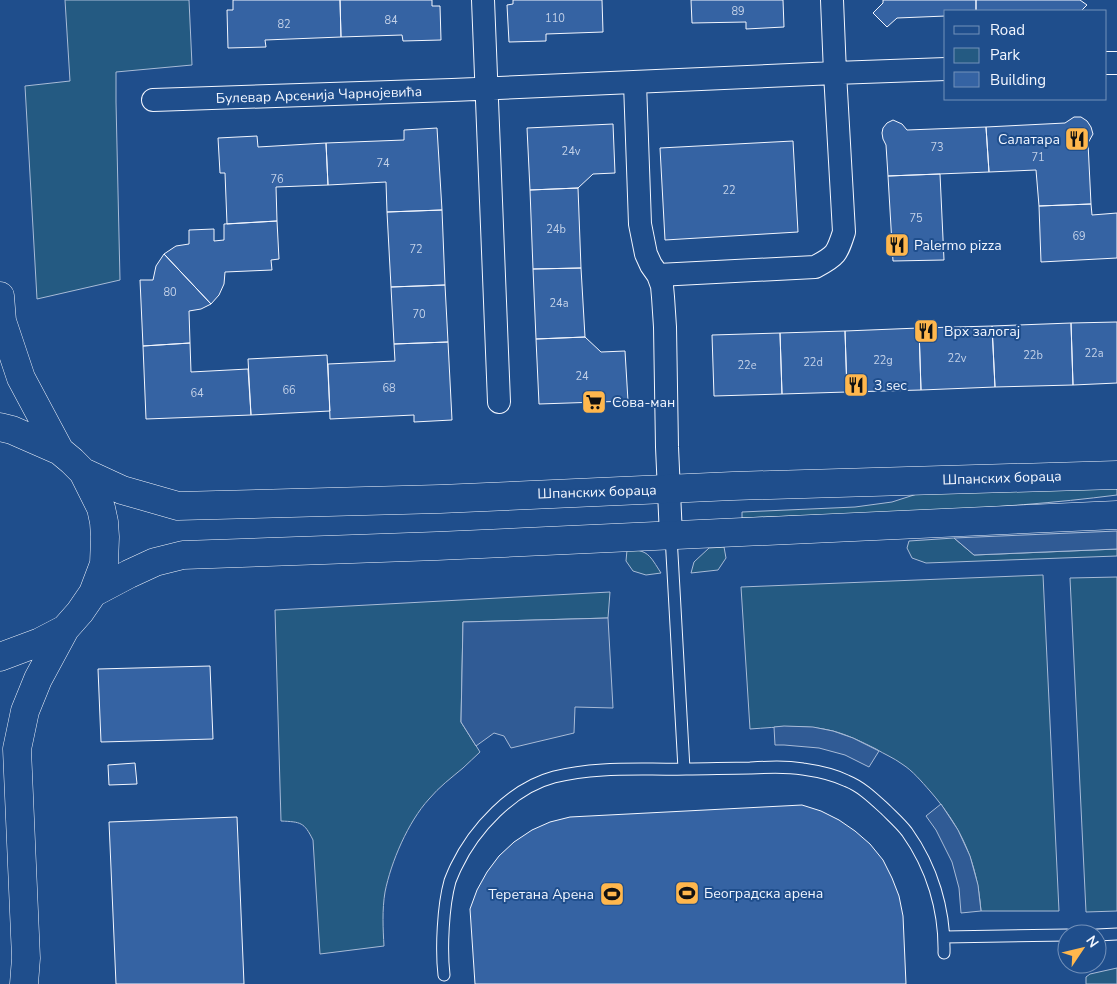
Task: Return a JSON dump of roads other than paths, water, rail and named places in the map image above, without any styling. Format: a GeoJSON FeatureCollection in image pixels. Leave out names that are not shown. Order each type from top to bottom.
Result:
{"type":"FeatureCollection","features":[{"type":"Feature","properties":{"kind":"street"},"geometry":{"type":"LineString","coordinates":[[482,0],[499,402]]}},
{"type":"Feature","properties":{"kind":"street"},"geometry":{"type":"LineString","coordinates":[[658,275],[816,267],[830,259],[838,249],[844,232],[832,0]]}},
{"type":"Feature","properties":{"kind":"street","name":"Булевар Арсенија Чарнојевића"},"geometry":{"type":"LineString","coordinates":[[153,100],[486,89],[944,69]]}},
{"type":"Feature","properties":{"kind":"street"},"geometry":{"type":"LineString","coordinates":[[635,83],[640,224],[646,254],[662,286],[671,536]]}},
{"type":"Feature","properties":{"kind":"street"},"geometry":{"type":"LineString","coordinates":[[1,309],[21,378],[60,451]]}},
{"type":"Feature","properties":{"kind":"street"},"geometry":{"type":"LineString","coordinates":[[0,427],[12,430],[60,451],[72,461],[83,472],[101,508],[104,522],[104,564],[93,593],[80,612],[64,629],[38,679],[26,711],[17,749],[26,958],[24,984]]}},
{"type":"Feature","properties":{"kind":"street","name":"Шпанских бораца"},"geometry":{"type":"LineString","coordinates":[[83,472],[122,490],[178,506],[440,499],[733,486],[1117,475]]}},
{"type":"Feature","properties":{"kind":"street"},"geometry":{"type":"LineString","coordinates":[[93,593],[154,562],[182,555],[437,546],[1117,516]]}},
{"type":"Feature","properties":{"kind":"street"},"geometry":{"type":"LineString","coordinates":[[0,657],[40,642],[64,629]]}},
{"type":"Feature","properties":{"kind":"lane"},"geometry":{"type":"LineString","coordinates":[[671,536],[684,769]]}},
{"type":"Feature","properties":{"kind":"lane"},"geometry":{"type":"LineString","coordinates":[[444,975],[442,962],[445,910],[450,880],[474,836],[504,804],[526,789],[551,778],[577,772],[604,769],[781,767],[803,769],[847,780],[871,796],[906,830],[920,853],[932,879],[940,905],[944,952]]}},
{"type":"Feature","properties":{"kind":"lane"},"geometry":{"type":"LineString","coordinates":[[944,937],[1057,935]]}},
{"type":"Feature","properties":{"kind":"place","name":"Салатара"},"geometry":{"type":"Point","coordinates":[1077,139]}},
{"type":"Feature","properties":{"kind":"place","name":"Palermo pizza"},"geometry":{"type":"Point","coordinates":[897,245]}},
{"type":"Feature","properties":{"kind":"place","name":"Врх залогај"},"geometry":{"type":"Point","coordinates":[926,331]}},
{"type":"Feature","properties":{"kind":"place","name":"3 sec"},"geometry":{"type":"Point","coordinates":[856,385]}},
{"type":"Feature","properties":{"kind":"place","name":"Сова-ман"},"geometry":{"type":"Point","coordinates":[594,402]}},
{"type":"Feature","properties":{"kind":"place","name":"Београдска арена"},"geometry":{"type":"Point","coordinates":[687,893]}},
{"type":"Feature","properties":{"kind":"place","name":"Теретана Арена"},"geometry":{"type":"Point","coordinates":[612,894]}}]}
